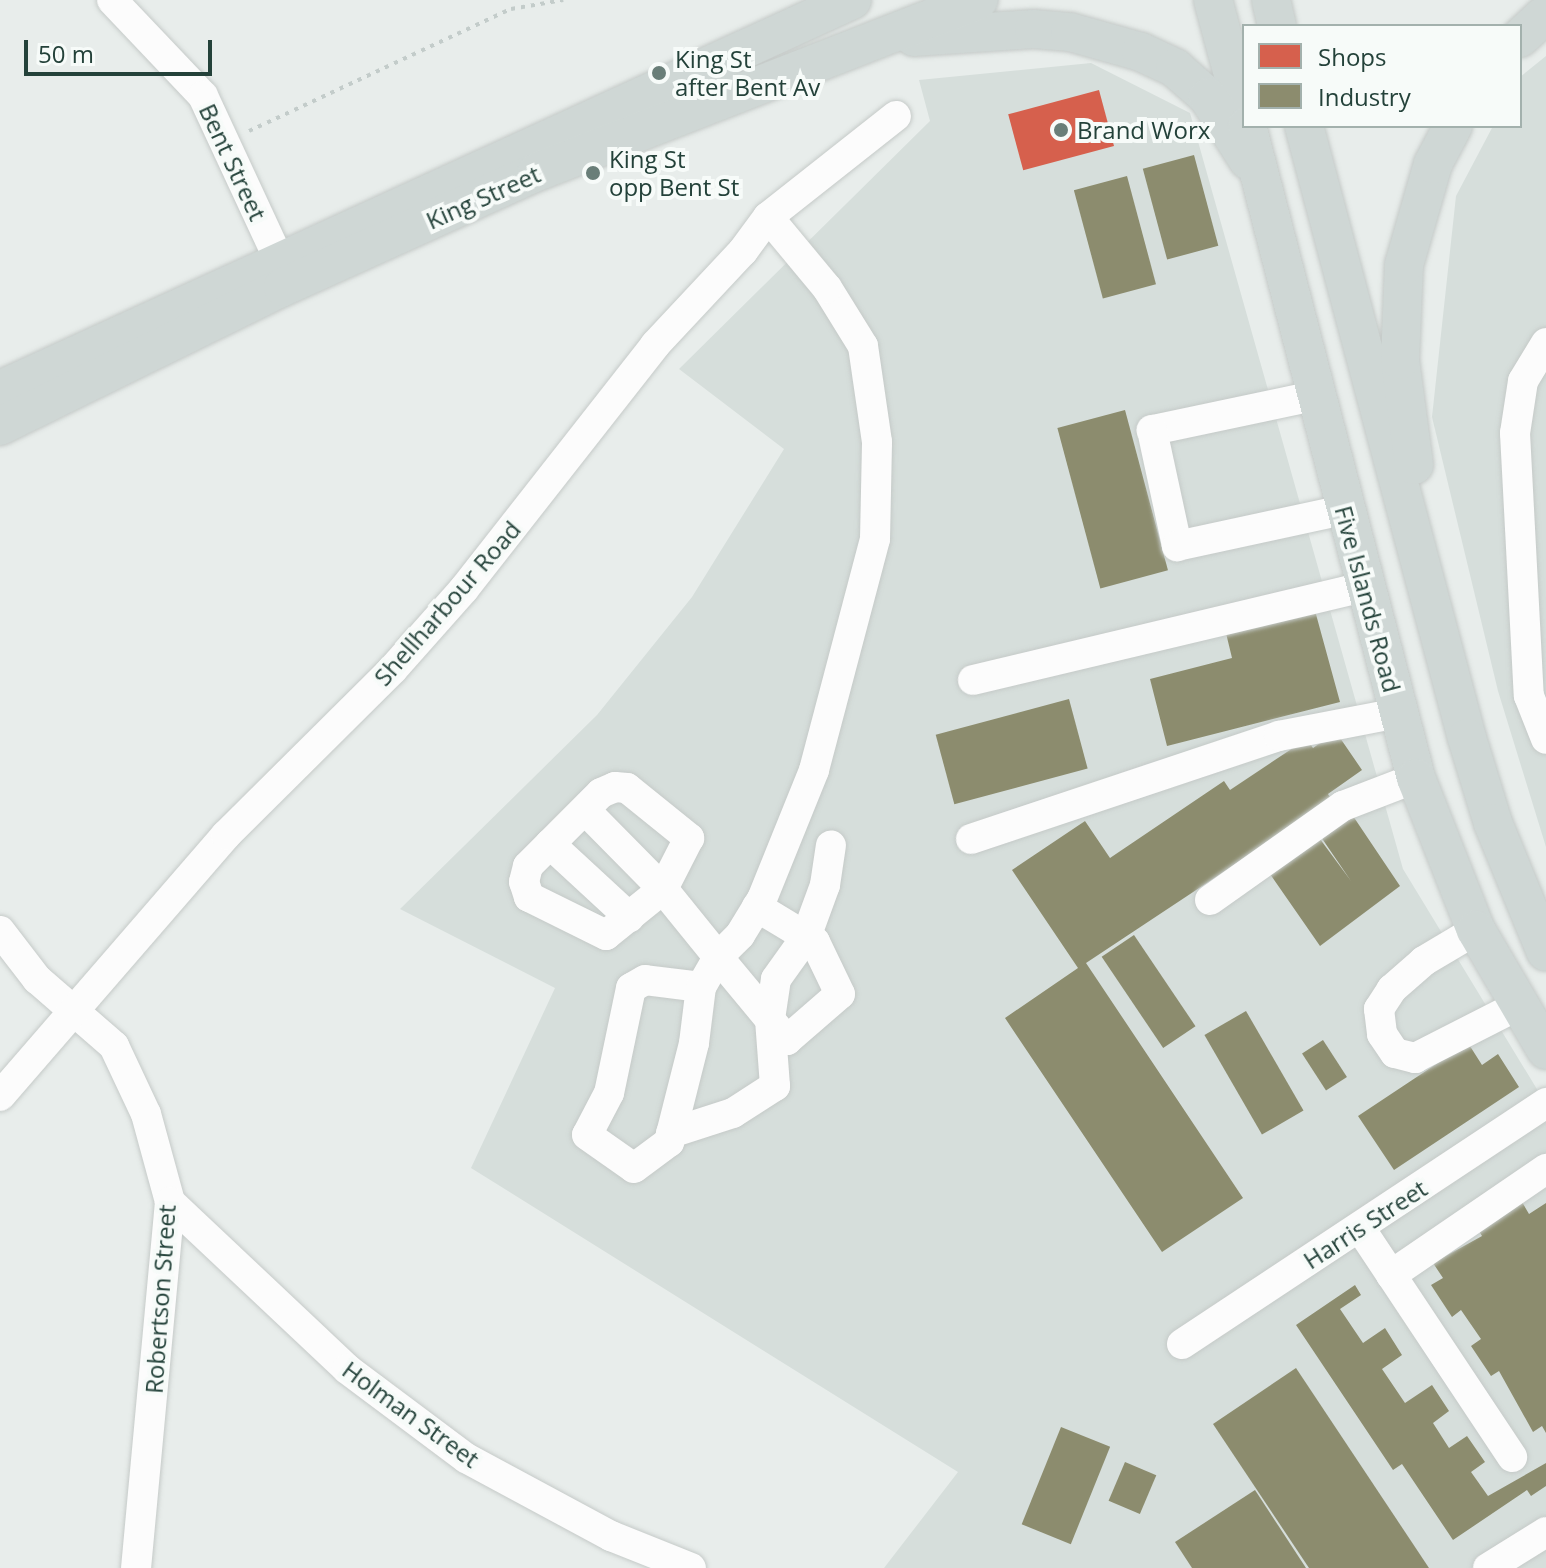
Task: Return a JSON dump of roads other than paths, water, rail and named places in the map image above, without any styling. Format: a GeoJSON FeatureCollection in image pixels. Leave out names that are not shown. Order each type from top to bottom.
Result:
{"type":"FeatureCollection","features":[{"type":"Feature","properties":{"kind":"main road","name":"King Street"},"geometry":{"type":"LineString","coordinates":[[0,390],[852,0]]}},
{"type":"Feature","properties":{"kind":"main road","name":"King Street"},"geometry":{"type":"LineString","coordinates":[[0,426],[283,287],[537,172],[979,0]]}},
{"type":"Feature","properties":{"kind":"main road"},"geometry":{"type":"LineString","coordinates":[[1213,0],[1242,109]]}},
{"type":"Feature","properties":{"kind":"main road"},"geometry":{"type":"LineString","coordinates":[[1271,0],[1277,24]]}},
{"type":"Feature","properties":{"kind":"main road"},"geometry":{"type":"LineString","coordinates":[[1522,36],[1546,14]]}},
{"type":"Feature","properties":{"kind":"main road"},"geometry":{"type":"LineString","coordinates":[[873,40],[1034,29],[1070,32],[1141,52],[1175,68],[1208,97],[1263,187]]}},
{"type":"Feature","properties":{"kind":"main road","name":"Five Islands Road"},"geometry":{"type":"LineString","coordinates":[[1248,128],[1314,396],[1416,778],[1476,930],[1517,1006],[1546,1050]]}},
{"type":"Feature","properties":{"kind":"main road"},"geometry":{"type":"LineString","coordinates":[[1305,128],[1493,823],[1546,952]]}},
{"type":"Feature","properties":{"kind":"main road"},"geometry":{"type":"LineString","coordinates":[[1438,627],[1404,393],[1400,326],[1411,233],[1433,164],[1452,128]]}},
{"type":"Feature","properties":{"kind":"street","name":"Bent Street"},"geometry":{"type":"LineString","coordinates":[[112,0],[203,96],[279,260]]}},
{"type":"Feature","properties":{"kind":"street","name":"Shellharbour Road"},"geometry":{"type":"LineString","coordinates":[[0,1096],[226,835],[393,669],[464,589],[655,345],[743,251],[768,217],[896,116]]}},
{"type":"Feature","properties":{"kind":"street"},"geometry":{"type":"LineString","coordinates":[[701,987],[645,980],[631,988],[609,1093],[587,1135],[634,1168],[669,1142],[701,987],[718,957],[757,907],[814,770],[875,539],[879,489],[873,395],[863,346],[827,288],[768,217]]}},
{"type":"Feature","properties":{"kind":"street"},"geometry":{"type":"LineString","coordinates":[[1546,343],[1523,381],[1515,433],[1528,684],[1534,715],[1546,739]]}},
{"type":"Feature","properties":{"kind":"street"},"geometry":{"type":"LineString","coordinates":[[1314,396],[1152,430],[1177,546],[1344,510]]}},
{"type":"Feature","properties":{"kind":"street"},"geometry":{"type":"LineString","coordinates":[[973,680],[1364,587]]}},
{"type":"Feature","properties":{"kind":"street"},"geometry":{"type":"LineString","coordinates":[[971,839],[1279,736],[1398,713]]}},
{"type":"Feature","properties":{"kind":"street"},"geometry":{"type":"LineString","coordinates":[[1210,900],[1343,806],[1416,778]]}},
{"type":"Feature","properties":{"kind":"street"},"geometry":{"type":"LineString","coordinates":[[627,788],[689,838],[663,889],[606,935],[529,897],[524,882],[528,866],[550,844],[601,793],[627,788]]}},
{"type":"Feature","properties":{"kind":"street"},"geometry":{"type":"LineString","coordinates":[[585,810],[663,889],[787,1040],[840,994],[815,942],[757,907]]}},
{"type":"Feature","properties":{"kind":"street"},"geometry":{"type":"LineString","coordinates":[[550,844],[629,917]]}},
{"type":"Feature","properties":{"kind":"street"},"geometry":{"type":"LineString","coordinates":[[671,1133],[733,1113],[775,1086],[770,1019],[776,979],[806,937],[825,885],[831,845]]}},
{"type":"Feature","properties":{"kind":"street"},"geometry":{"type":"LineString","coordinates":[[1476,930],[1424,961],[1392,989],[1379,1009],[1382,1034],[1395,1053],[1415,1058],[1517,1006]]}},
{"type":"Feature","properties":{"kind":"street","name":"Robertson Street"},"geometry":{"type":"LineString","coordinates":[[0,931],[37,979],[114,1046],[146,1114],[170,1202],[136,1568]]}},
{"type":"Feature","properties":{"kind":"street","name":"Harris Street"},"geometry":{"type":"LineString","coordinates":[[1182,1344],[1546,1103]]}},
{"type":"Feature","properties":{"kind":"street"},"geometry":{"type":"LineString","coordinates":[[1391,1275],[1546,1169]]}},
{"type":"Feature","properties":{"kind":"street","name":"Holman Street"},"geometry":{"type":"LineString","coordinates":[[170,1202],[347,1369],[466,1458],[611,1536],[691,1568]]}},
{"type":"Feature","properties":{"kind":"street"},"geometry":{"type":"LineString","coordinates":[[1360,1228],[1512,1457]]}},
{"type":"Feature","properties":{"kind":"street"},"geometry":{"type":"LineString","coordinates":[[1488,1568],[1546,1532]]}},
{"type":"Feature","properties":{"kind":"place","name":"King St after Bent Av"},"geometry":{"type":"Point","coordinates":[659,73]}},
{"type":"Feature","properties":{"kind":"place","name":"Brand Worx"},"geometry":{"type":"Point","coordinates":[1061,130]}},
{"type":"Feature","properties":{"kind":"place","name":"King St opp Bent St"},"geometry":{"type":"Point","coordinates":[593,173]}}]}
